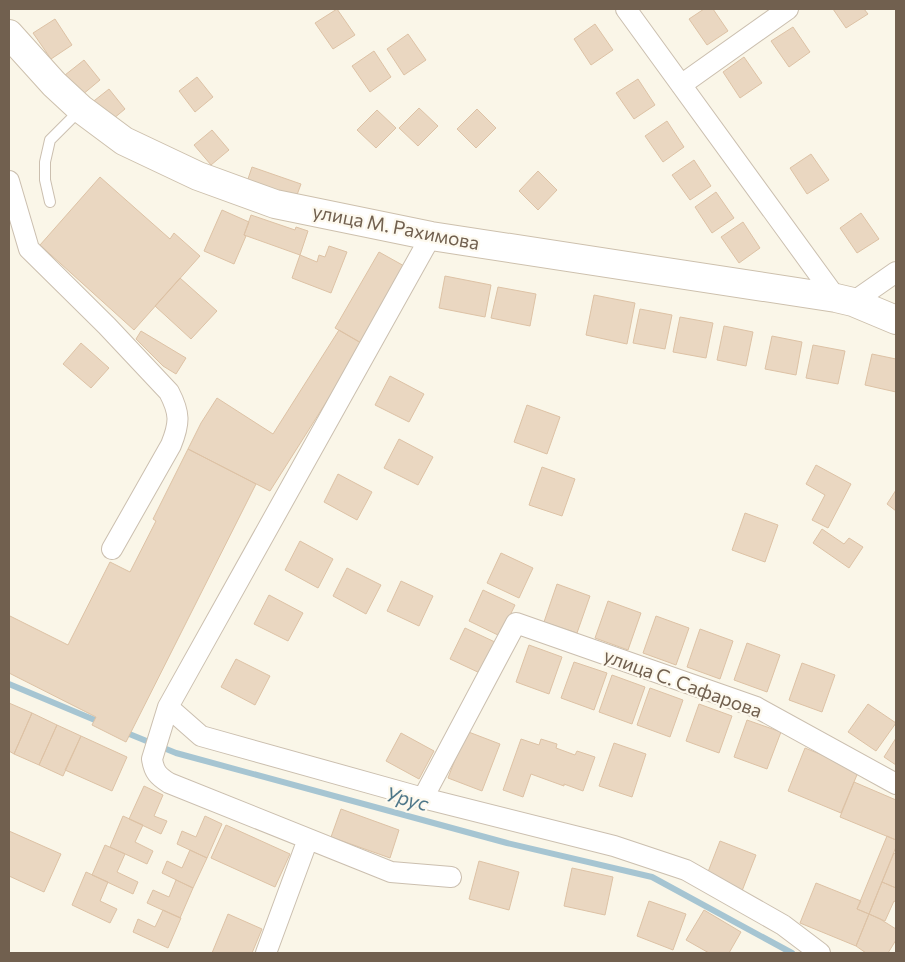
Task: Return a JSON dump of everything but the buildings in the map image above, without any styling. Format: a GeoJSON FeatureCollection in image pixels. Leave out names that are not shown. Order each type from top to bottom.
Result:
{"type":"FeatureCollection","features":[{"type":"Feature","properties":{"kind":"street"},"geometry":{"type":"LineString","coordinates":[[626,9],[681,85],[844,300],[896,272]]}},
{"type":"Feature","properties":{"kind":"street"},"geometry":{"type":"LineString","coordinates":[[681,85],[788,9]]}},
{"type":"Feature","properties":{"kind":"street","name":"улица М. Рахимова"},"geometry":{"type":"LineString","coordinates":[[9,35],[54,84],[81,109],[124,140],[198,176],[275,204],[431,236],[844,300],[896,320]]}},
{"type":"Feature","properties":{"kind":"street"},"geometry":{"type":"LineString","coordinates":[[9,181],[12,204],[29,249],[107,326],[169,392],[176,405],[178,418],[177,432],[112,548]]}},
{"type":"Feature","properties":{"kind":"street"},"geometry":{"type":"LineString","coordinates":[[431,236],[168,707],[152,759],[156,773],[169,783],[391,872],[451,877]]}},
{"type":"Feature","properties":{"kind":"street","name":"улица С. Сафарова"},"geometry":{"type":"LineString","coordinates":[[423,798],[516,623],[756,707],[896,784]]}},
{"type":"Feature","properties":{"kind":"street"},"geometry":{"type":"LineString","coordinates":[[168,707],[201,736],[423,798],[614,846],[686,870],[783,925],[820,953]]}},
{"type":"Feature","properties":{"kind":"street"},"geometry":{"type":"LineString","coordinates":[[266,953],[308,839]]}},
{"type":"Feature","properties":{"kind":"lane"},"geometry":{"type":"LineString","coordinates":[[50,202],[45,180],[45,162],[50,140],[81,109]]}},
{"type":"Feature","properties":{"kind":"waterway","name":"Урус"},"geometry":{"type":"LineString","coordinates":[[9,684],[102,723]]}},
{"type":"Feature","properties":{"kind":"waterway","name":"Урус"},"geometry":{"type":"LineString","coordinates":[[122,731],[176,753],[507,843],[652,877],[792,953]]}}]}
